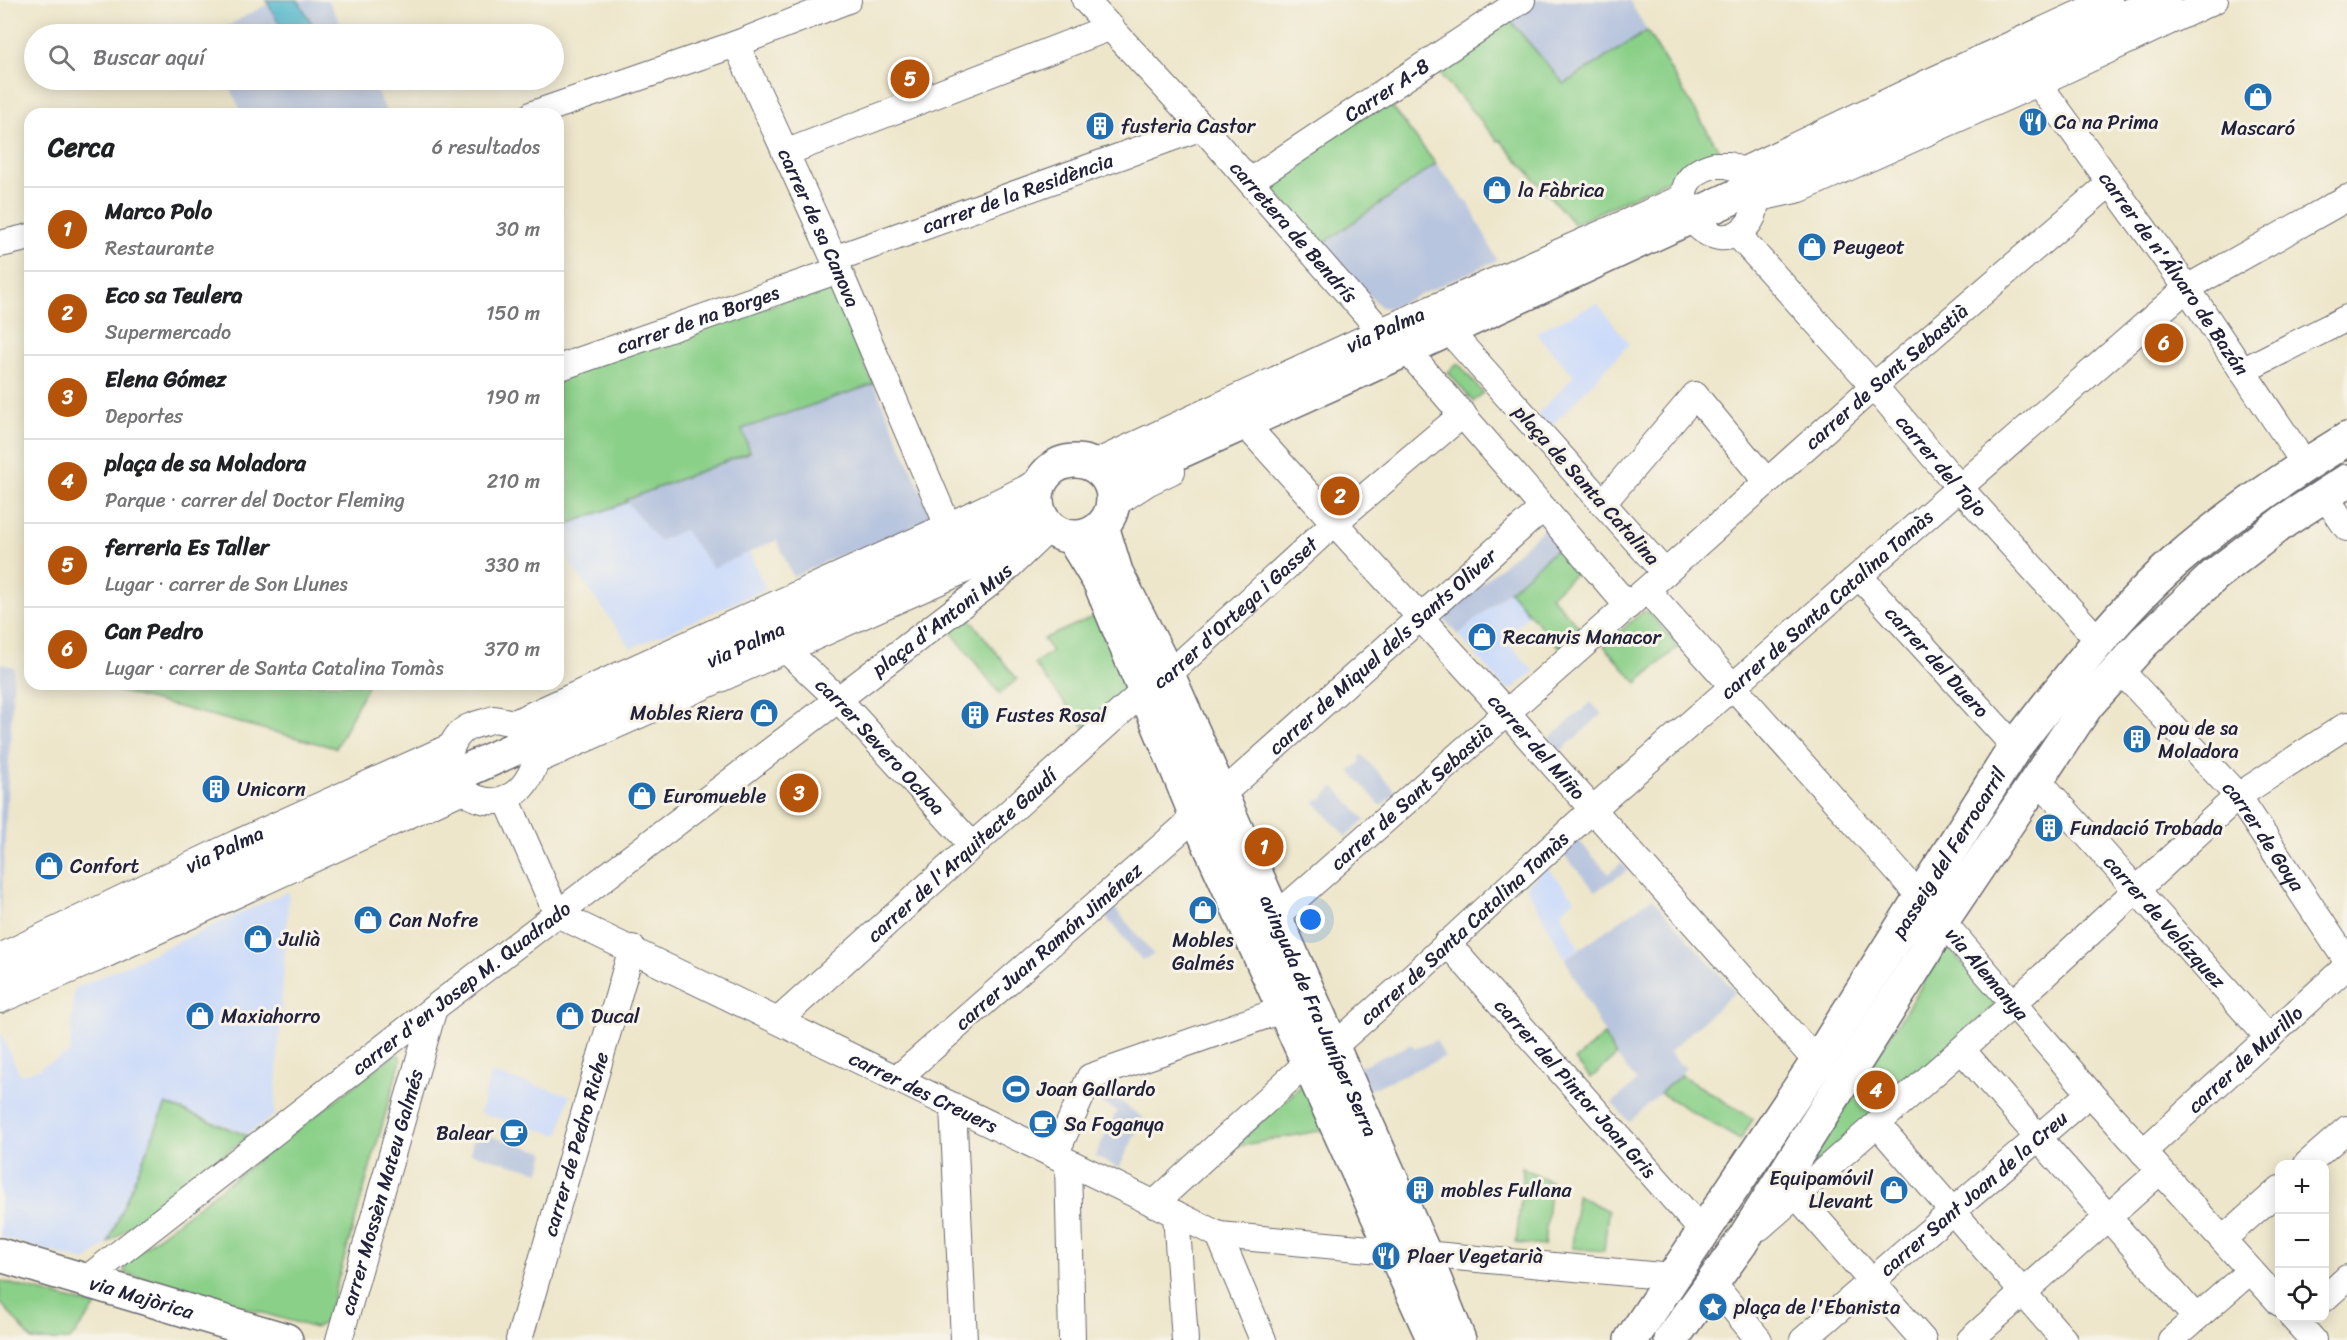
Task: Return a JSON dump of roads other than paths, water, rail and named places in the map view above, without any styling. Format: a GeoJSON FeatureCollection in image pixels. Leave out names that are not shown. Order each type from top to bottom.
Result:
{"type":"FeatureCollection","features":[{"type":"Feature","properties":{"kind":"main road"},"geometry":{"type":"LineString","coordinates":[[1104,495],[1078,461],[1056,466],[1043,478],[1038,488],[1037,499],[1054,530],[1094,533],[1104,495],[1364,369],[1750,187],[2165,0]]}},
{"type":"Feature","properties":{"kind":"main road","name":"passeig del Ferrocarril"},"geometry":{"type":"LineString","coordinates":[[1671,1340],[1711,1281],[1741,1243],[1923,955],[1931,909],[2015,747],[2100,642],[2175,562],[2237,512],[2347,439]]}},
{"type":"Feature","properties":{"kind":"main road","name":"passeig del Ferrocarril"},"geometry":{"type":"LineString","coordinates":[[1631,1340],[1817,1062],[1931,909],[2038,780],[2087,705],[2144,642],[2215,575],[2286,520],[2336,488]]}},
{"type":"Feature","properties":{"kind":"main road","name":"avinguda de Fra Juníper Serra"},"geometry":{"type":"LineString","coordinates":[[1104,495],[1116,572],[1156,683],[1208,804],[1285,1010],[1321,1054]]}},
{"type":"Feature","properties":{"kind":"main road","name":"avinguda de Fra Juníper Serra"},"geometry":{"type":"LineString","coordinates":[[1054,530],[1100,584],[1156,683]]}},
{"type":"Feature","properties":{"kind":"main road","name":"via Palma"},"geometry":{"type":"LineString","coordinates":[[456,771],[1054,530]]}},
{"type":"Feature","properties":{"kind":"main road"},"geometry":{"type":"LineString","coordinates":[[0,981],[456,771]]}},
{"type":"Feature","properties":{"kind":"main road","name":"avinguda de Fra Juníper Serra"},"geometry":{"type":"LineString","coordinates":[[1208,804],[1275,918],[1321,1054],[1409,1252],[1459,1340]]}},
{"type":"Feature","properties":{"kind":"main road","name":"avinguda de Fra Juníper Serra"},"geometry":{"type":"LineString","coordinates":[[1409,1252],[1434,1340]]}},
{"type":"Feature","properties":{"kind":"main road","name":"via Majòrica"},"geometry":{"type":"LineString","coordinates":[[0,1255],[286,1340]]}},
{"type":"Feature","properties":{"kind":"street"},"geometry":{"type":"LineString","coordinates":[[550,108],[736,44],[848,0]]}},
{"type":"Feature","properties":{"kind":"street","name":"carretera de Bendrís"},"geometry":{"type":"LineString","coordinates":[[1085,0],[1202,127],[1381,331]]}},
{"type":"Feature","properties":{"kind":"street","name":"Carrer A-8"},"geometry":{"type":"LineString","coordinates":[[1250,181],[1522,0]]}},
{"type":"Feature","properties":{"kind":"street"},"geometry":{"type":"LineString","coordinates":[[1750,187],[1929,81],[2107,0]]}},
{"type":"Feature","properties":{"kind":"street"},"geometry":{"type":"LineString","coordinates":[[1750,187],[1800,189],[2038,83],[2215,0]]}},
{"type":"Feature","properties":{"kind":"street"},"geometry":{"type":"LineString","coordinates":[[785,153],[1111,27]]}},
{"type":"Feature","properties":{"kind":"street","name":"carrer de sa Canova"},"geometry":{"type":"LineString","coordinates":[[736,44],[836,265],[948,526]]}},
{"type":"Feature","properties":{"kind":"street","name":"carrer de n'Álvaro de Bazán"},"geometry":{"type":"LineString","coordinates":[[2038,83],[2187,288],[2306,466]]}},
{"type":"Feature","properties":{"kind":"street","name":"carrer de la Residència"},"geometry":{"type":"LineString","coordinates":[[836,265],[1202,127]]}},
{"type":"Feature","properties":{"kind":"street","name":"carrer de Sant Sebastià"},"geometry":{"type":"LineString","coordinates":[[1665,573],[1874,386],[2110,183]]}},
{"type":"Feature","properties":{"kind":"street"},"geometry":{"type":"LineString","coordinates":[[1637,598],[1543,508],[1462,414],[1407,365],[1458,341],[1691,215],[1718,237],[1737,234],[1750,221],[1755,207],[1750,187]]}},
{"type":"Feature","properties":{"kind":"street","name":"carrer de Santa Catalina Tomàs"},"geometry":{"type":"LineString","coordinates":[[1165,1209],[1321,1054],[1403,985],[1593,809],[2187,288],[2347,198]]}},
{"type":"Feature","properties":{"kind":"street","name":"via Palma"},"geometry":{"type":"LineString","coordinates":[[1104,495],[1381,331],[1691,215]]}},
{"type":"Feature","properties":{"kind":"street","name":"carrer del Tajo"},"geometry":{"type":"LineString","coordinates":[[1737,234],[1874,386],[1960,488],[2100,642]]}},
{"type":"Feature","properties":{"kind":"street"},"geometry":{"type":"LineString","coordinates":[[0,244],[24,238]]}},
{"type":"Feature","properties":{"kind":"street","name":"carrer de na Borges"},"geometry":{"type":"LineString","coordinates":[[564,366],[836,265]]}},
{"type":"Feature","properties":{"kind":"street"},"geometry":{"type":"LineString","coordinates":[[2242,371],[2347,318]]}},
{"type":"Feature","properties":{"kind":"street","name":"plaça de Santa Catalina"},"geometry":{"type":"LineString","coordinates":[[1458,341],[1665,573],[1637,598]]}},
{"type":"Feature","properties":{"kind":"street","name":"via Palma"},"geometry":{"type":"LineString","coordinates":[[1104,495],[1147,483],[1407,365]]}},
{"type":"Feature","properties":{"kind":"street","name":"via Palma"},"geometry":{"type":"LineString","coordinates":[[1364,369],[1407,365]]}},
{"type":"Feature","properties":{"kind":"street"},"geometry":{"type":"LineString","coordinates":[[1603,503],[1695,395],[1767,482]]}},
{"type":"Feature","properties":{"kind":"street","name":"carrer d'Ortega i Gasset"},"geometry":{"type":"LineString","coordinates":[[1156,683],[1334,523],[1462,414]]}},
{"type":"Feature","properties":{"kind":"street","name":"carrer del Miño"},"geometry":{"type":"LineString","coordinates":[[1253,433],[1508,714],[1817,1062]]}},
{"type":"Feature","properties":{"kind":"street","name":"via Palma"},"geometry":{"type":"LineString","coordinates":[[526,742],[1043,478]]}},
{"type":"Feature","properties":{"kind":"street"},"geometry":{"type":"LineString","coordinates":[[2336,488],[2347,528]]}},
{"type":"Feature","properties":{"kind":"street","name":"carrer de Miquel dels Sants Oliver"},"geometry":{"type":"LineString","coordinates":[[1208,804],[1543,508]]}},
{"type":"Feature","properties":{"kind":"street","name":"via Palma"},"geometry":{"type":"LineString","coordinates":[[526,742],[786,650],[1054,530]]}},
{"type":"Feature","properties":{"kind":"street","name":"plaça d'Antoni Mus"},"geometry":{"type":"LineString","coordinates":[[838,699],[997,578],[1054,530]]}},
{"type":"Feature","properties":{"kind":"street","name":"carrer del Duero"},"geometry":{"type":"LineString","coordinates":[[1859,576],[2015,747]]}},
{"type":"Feature","properties":{"kind":"street","name":"carrer de Sant Sebastià"},"geometry":{"type":"LineString","coordinates":[[1275,918],[1637,598]]}},
{"type":"Feature","properties":{"kind":"street","name":"via Alemanya"},"geometry":{"type":"LineString","coordinates":[[1637,598],[1733,687],[2014,1003],[2090,1093],[2275,1298]]}},
{"type":"Feature","properties":{"kind":"street","name":"carrer Severo Ochoa"},"geometry":{"type":"LineString","coordinates":[[786,650],[838,699],[972,845]]}},
{"type":"Feature","properties":{"kind":"street","name":"carrer de Goya"},"geometry":{"type":"LineString","coordinates":[[2120,670],[2238,796],[2347,961]]}},
{"type":"Feature","properties":{"kind":"street","name":"carrer de l'Arquitecte Gaudí"},"geometry":{"type":"LineString","coordinates":[[779,1020],[972,845],[1156,683]]}},
{"type":"Feature","properties":{"kind":"street","name":"carrer d'en Josep M. Quadrado"},"geometry":{"type":"LineString","coordinates":[[85,1280],[434,1008],[838,699]]}},
{"type":"Feature","properties":{"kind":"street"},"geometry":{"type":"LineString","coordinates":[[1741,1243],[1962,1050],[2238,796],[2347,725]]}},
{"type":"Feature","properties":{"kind":"street"},"geometry":{"type":"LineString","coordinates":[[0,1000],[109,953],[456,771],[482,801],[500,801],[523,788],[526,742]]}},
{"type":"Feature","properties":{"kind":"street","name":"via Palma"},"geometry":{"type":"LineString","coordinates":[[0,957],[237,843],[456,771]]}},
{"type":"Feature","properties":{"kind":"street","name":"carrer de Velázquez"},"geometry":{"type":"LineString","coordinates":[[2038,780],[2269,1038]]}},
{"type":"Feature","properties":{"kind":"street"},"geometry":{"type":"LineString","coordinates":[[506,798],[557,914]]}},
{"type":"Feature","properties":{"kind":"street","name":"carrer Juan Ramón Jiménez"},"geometry":{"type":"LineString","coordinates":[[898,1078],[1208,804]]}},
{"type":"Feature","properties":{"kind":"street","name":"carrer des Creuers"},"geometry":{"type":"LineString","coordinates":[[557,914],[632,948],[1219,1235],[1672,1277]]}},
{"type":"Feature","properties":{"kind":"street","name":"carrer del Pintor Joan Gris"},"geometry":{"type":"LineString","coordinates":[[1447,943],[1704,1233]]}},
{"type":"Feature","properties":{"kind":"street","name":"carrer de Pedro Riche"},"geometry":{"type":"LineString","coordinates":[[519,1340],[632,948]]}},
{"type":"Feature","properties":{"kind":"street","name":"carrer de Murillo"},"geometry":{"type":"LineString","coordinates":[[2143,1152],[2347,966]]}},
{"type":"Feature","properties":{"kind":"street","name":"carrer Mossèn Mateu Galmés"},"geometry":{"type":"LineString","coordinates":[[339,1340],[434,1008]]}},
{"type":"Feature","properties":{"kind":"street"},"geometry":{"type":"LineString","coordinates":[[1072,1340],[1061,1158],[1090,1077],[1285,1010]]}},
{"type":"Feature","properties":{"kind":"street"},"geometry":{"type":"LineString","coordinates":[[1962,1050],[2196,1318]]}},
{"type":"Feature","properties":{"kind":"street","name":"carrer Sant Joan de la Creu"},"geometry":{"type":"LineString","coordinates":[[1803,1340],[2090,1093]]}},
{"type":"Feature","properties":{"kind":"street"},"geometry":{"type":"LineString","coordinates":[[953,1106],[964,1340]]}},
{"type":"Feature","properties":{"kind":"street"},"geometry":{"type":"LineString","coordinates":[[1878,1125],[2024,1291],[2064,1340]]}},
{"type":"Feature","properties":{"kind":"street"},"geometry":{"type":"LineString","coordinates":[[2312,1160],[2347,1129]]}},
{"type":"Feature","properties":{"kind":"street"},"geometry":{"type":"LineString","coordinates":[[1970,1340],[2160,1171]]}},
{"type":"Feature","properties":{"kind":"street"},"geometry":{"type":"LineString","coordinates":[[2223,1239],[2275,1193]]}},
{"type":"Feature","properties":{"kind":"street"},"geometry":{"type":"LineString","coordinates":[[1796,1195],[1923,1340]]}},
{"type":"Feature","properties":{"kind":"street"},"geometry":{"type":"LineString","coordinates":[[1165,1209],[1185,1340]]}},
{"type":"Feature","properties":{"kind":"street"},"geometry":{"type":"LineString","coordinates":[[1219,1235],[1263,1340]]}},
{"type":"Feature","properties":{"kind":"street"},"geometry":{"type":"LineString","coordinates":[[2171,1340],[2250,1271]]}},
{"type":"Feature","properties":{"kind":"street"},"geometry":{"type":"LineString","coordinates":[[2329,1295],[2347,1278]]}},
{"type":"Feature","properties":{"kind":"street"},"geometry":{"type":"LineString","coordinates":[[1711,1281],[1759,1340]]}},
{"type":"Feature","properties":{"kind":"water"},"geometry":{"type":"Polygon","coordinates":[[[266,0],[298,0],[312,24],[279,24],[266,0]]]}},
{"type":"Feature","properties":{"kind":"place","name":"ferreria Es Taller"},"geometry":{"type":"Point","coordinates":[910,79]}},
{"type":"Feature","properties":{"kind":"place","name":"Mascaró"},"geometry":{"type":"Point","coordinates":[2258,97]}},
{"type":"Feature","properties":{"kind":"place","name":"Ca na Prima"},"geometry":{"type":"Point","coordinates":[2033,122]}},
{"type":"Feature","properties":{"kind":"place","name":"fusteria Castor"},"geometry":{"type":"Point","coordinates":[1100,126]}},
{"type":"Feature","properties":{"kind":"place","name":"la Fàbrica"},"geometry":{"type":"Point","coordinates":[1497,190]}},
{"type":"Feature","properties":{"kind":"place","name":"Peugeot"},"geometry":{"type":"Point","coordinates":[1812,247]}},
{"type":"Feature","properties":{"kind":"place","name":"Can Pedro"},"geometry":{"type":"Point","coordinates":[2164,343]}},
{"type":"Feature","properties":{"kind":"place","name":"Eco sa Teulera"},"geometry":{"type":"Point","coordinates":[1340,496]}},
{"type":"Feature","properties":{"kind":"place","name":"Recanvis Manacor"},"geometry":{"type":"Point","coordinates":[1482,637]}},
{"type":"Feature","properties":{"kind":"place","name":"Mobles Riera"},"geometry":{"type":"Point","coordinates":[764,713]}},
{"type":"Feature","properties":{"kind":"place","name":"Fustes Rosal"},"geometry":{"type":"Point","coordinates":[975,715]}},
{"type":"Feature","properties":{"kind":"place","name":"pou de sa Moladora"},"geometry":{"type":"Point","coordinates":[2137,739]}},
{"type":"Feature","properties":{"kind":"place","name":"Unicorn"},"geometry":{"type":"Point","coordinates":[216,789]}},
{"type":"Feature","properties":{"kind":"place","name":"Elena Gómez"},"geometry":{"type":"Point","coordinates":[799,793]}},
{"type":"Feature","properties":{"kind":"place","name":"Euromueble"},"geometry":{"type":"Point","coordinates":[642,796]}},
{"type":"Feature","properties":{"kind":"place","name":"Fundació Trobada"},"geometry":{"type":"Point","coordinates":[2049,828]}},
{"type":"Feature","properties":{"kind":"place","name":"Marco Polo"},"geometry":{"type":"Point","coordinates":[1264,847]}},
{"type":"Feature","properties":{"kind":"place","name":"Confort"},"geometry":{"type":"Point","coordinates":[49,866]}},
{"type":"Feature","properties":{"kind":"place","name":"Mobles Galmés"},"geometry":{"type":"Point","coordinates":[1203,910]}},
{"type":"Feature","properties":{"kind":"place","name":"Can Nofre"},"geometry":{"type":"Point","coordinates":[368,920]}},
{"type":"Feature","properties":{"kind":"place","name":"Julià"},"geometry":{"type":"Point","coordinates":[258,939]}},
{"type":"Feature","properties":{"kind":"place","name":"Maxiahorro"},"geometry":{"type":"Point","coordinates":[200,1016]}},
{"type":"Feature","properties":{"kind":"place","name":"Ducal"},"geometry":{"type":"Point","coordinates":[570,1016]}},
{"type":"Feature","properties":{"kind":"place","name":"Joan Gallardo"},"geometry":{"type":"Point","coordinates":[1016,1089]}},
{"type":"Feature","properties":{"kind":"place","name":"plaça de sa Moladora"},"geometry":{"type":"Point","coordinates":[1876,1090]}},
{"type":"Feature","properties":{"kind":"place","name":"Sa Foganya"},"geometry":{"type":"Point","coordinates":[1043,1124]}},
{"type":"Feature","properties":{"kind":"place","name":"Balear"},"geometry":{"type":"Point","coordinates":[514,1133]}},
{"type":"Feature","properties":{"kind":"place","name":"mobles Fullana"},"geometry":{"type":"Point","coordinates":[1420,1190]}},
{"type":"Feature","properties":{"kind":"place","name":"Equipamóvil Llevant"},"geometry":{"type":"Point","coordinates":[1894,1190]}},
{"type":"Feature","properties":{"kind":"place","name":"Plaer Vegetarià"},"geometry":{"type":"Point","coordinates":[1386,1256]}},
{"type":"Feature","properties":{"kind":"place","name":"plaça de l'Ebanista"},"geometry":{"type":"Point","coordinates":[1713,1307]}}]}
